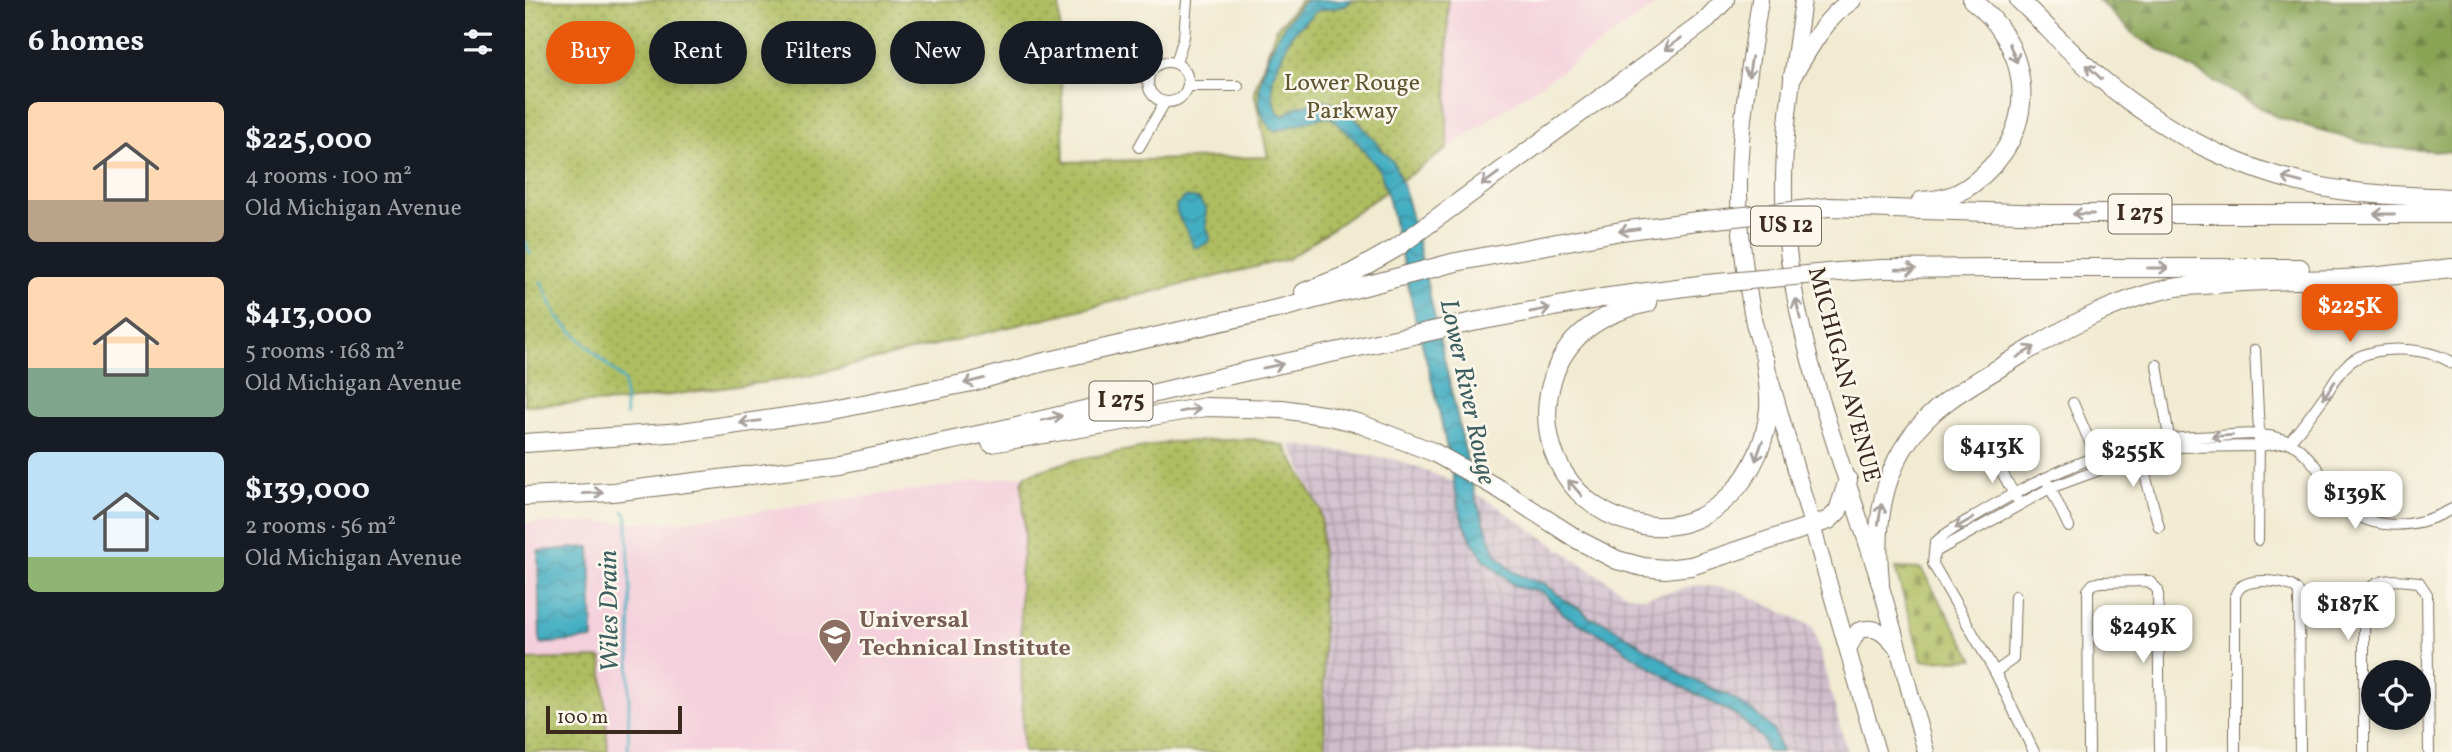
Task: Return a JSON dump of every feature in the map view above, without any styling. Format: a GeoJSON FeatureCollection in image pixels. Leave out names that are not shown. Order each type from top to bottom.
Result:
{"type":"FeatureCollection","features":[{"type":"Feature","properties":{"kind":"highway"},"geometry":{"type":"LineString","coordinates":[[525,443],[682,432],[828,411],[972,382],[1098,344],[1361,278],[1396,248],[1703,23],[1725,0]]}},
{"type":"Feature","properties":{"kind":"highway"},"geometry":{"type":"LineString","coordinates":[[1793,75],[1811,43],[1839,9],[1852,0]]}},
{"type":"Feature","properties":{"kind":"highway"},"geometry":{"type":"LineString","coordinates":[[1829,207],[1885,205],[1949,197],[1965,190],[1999,160],[2014,134],[2021,107],[2022,80],[2005,35],[1991,17],[1972,0]]}},
{"type":"Feature","properties":{"kind":"highway"},"geometry":{"type":"LineString","coordinates":[[2019,0],[2098,76],[2137,107],[2172,130],[2214,152],[2267,173],[2320,187],[2387,195],[2452,198]]}},
{"type":"Feature","properties":{"kind":"highway","name":"I 275"},"geometry":{"type":"LineString","coordinates":[[1361,278],[1621,231],[1829,207],[2049,214],[2452,214]]}},
{"type":"Feature","properties":{"kind":"highway"},"geometry":{"type":"LineString","coordinates":[[1880,582],[1878,543],[1881,505],[1896,463],[1919,427],[1948,401],[2078,321],[2107,307],[2168,288],[2238,281],[2345,279],[2452,268]]}},
{"type":"Feature","properties":{"kind":"highway","name":"I 275"},"geometry":{"type":"LineString","coordinates":[[525,496],[613,492],[751,477],[866,460],[1248,371],[1473,323],[1602,298],[1703,285],[1881,269],[2452,268]]}},
{"type":"Feature","properties":{"kind":"highway"},"geometry":{"type":"LineString","coordinates":[[1703,285],[1667,299],[1613,312],[1597,320],[1570,344],[1554,373],[1549,389],[1546,424],[1554,454],[1571,484],[1583,497],[1609,514],[1644,525],[1679,522],[1709,511],[1724,502],[1745,479],[1761,449],[1769,407],[1765,360]]}},
{"type":"Feature","properties":{"kind":"highway"},"geometry":{"type":"LineString","coordinates":[[866,460],[920,456],[1206,407],[1282,409],[1358,423],[1433,452],[1501,490],[1599,551],[1628,564],[1665,569],[1691,566],[1829,520],[1838,511],[1847,480]]}},
{"type":"Feature","properties":{"kind":"main road","name":"US 12"},"geometry":{"type":"LineString","coordinates":[[1760,0],[1746,92],[1738,182],[1745,276],[1765,360],[1877,752]]}},
{"type":"Feature","properties":{"kind":"main road","name":"MICHIGAN AVENUE"},"geometry":{"type":"LineString","coordinates":[[1803,0],[1786,124],[1784,185],[1790,272],[1815,375],[1880,582],[1926,752]]}},
{"type":"Feature","properties":{"kind":"main road"},"geometry":{"type":"LineString","coordinates":[[1848,649],[1858,631],[1870,628],[1883,633],[1898,649]]}},
{"type":"Feature","properties":{"kind":"street"},"geometry":{"type":"LineString","coordinates":[[1176,63],[1184,37],[1187,0]]}},
{"type":"Feature","properties":{"kind":"street"},"geometry":{"type":"LineString","coordinates":[[1149,84],[1154,97],[1165,102],[1182,97],[1188,86],[1186,72],[1176,63],[1163,63]]}},
{"type":"Feature","properties":{"kind":"street"},"geometry":{"type":"LineString","coordinates":[[1188,86],[1238,86]]}},
{"type":"Feature","properties":{"kind":"street"},"geometry":{"type":"LineString","coordinates":[[1139,147],[1165,102]]}},
{"type":"Feature","properties":{"kind":"street"},"geometry":{"type":"LineString","coordinates":[[2255,350],[2259,434],[2258,540]]}},
{"type":"Feature","properties":{"kind":"street"},"geometry":{"type":"LineString","coordinates":[[2099,463],[2140,455],[2170,442],[2259,446],[2289,442],[2345,366],[2355,359],[2389,351],[2409,350],[2437,355],[2452,363]]}},
{"type":"Feature","properties":{"kind":"street"},"geometry":{"type":"LineString","coordinates":[[2157,365],[2170,442]]}},
{"type":"Feature","properties":{"kind":"street"},"geometry":{"type":"LineString","coordinates":[[2073,403],[2099,463]]}},
{"type":"Feature","properties":{"kind":"street"},"geometry":{"type":"LineString","coordinates":[[2034,752],[1995,672],[1933,564],[1935,543],[2014,493],[2048,484],[2137,444],[2259,434],[2289,442],[2321,473],[2349,510],[2364,518],[2384,524],[2408,526],[2433,520],[2452,509]]}},
{"type":"Feature","properties":{"kind":"street"},"geometry":{"type":"LineString","coordinates":[[2137,444],[2159,527]]}},
{"type":"Feature","properties":{"kind":"street"},"geometry":{"type":"LineString","coordinates":[[1991,452],[2019,505]]}},
{"type":"Feature","properties":{"kind":"street"},"geometry":{"type":"LineString","coordinates":[[1934,556],[1937,551],[2019,505],[2048,484]]}},
{"type":"Feature","properties":{"kind":"street"},"geometry":{"type":"LineString","coordinates":[[2048,484],[2069,527]]}},
{"type":"Feature","properties":{"kind":"street"},"geometry":{"type":"LineString","coordinates":[[2089,752],[2087,593],[2090,587],[2097,583],[2149,581],[2158,590],[2160,752]]}},
{"type":"Feature","properties":{"kind":"street"},"geometry":{"type":"LineString","coordinates":[[2364,752],[2364,598],[2368,588],[2375,582],[2419,582],[2427,594],[2429,752]]}},
{"type":"Feature","properties":{"kind":"street"},"geometry":{"type":"LineString","coordinates":[[2235,752],[2235,596],[2244,584],[2267,583],[2290,584],[2299,593],[2300,752]]}},
{"type":"Feature","properties":{"kind":"street"},"geometry":{"type":"LineString","coordinates":[[1995,672],[2013,659],[2015,596]]}},
{"type":"Feature","properties":{"kind":"shaded area"},"geometry":{"type":"Polygon","coordinates":[[[1448,0],[1664,0],[1447,149],[1448,0]]]}},
{"type":"Feature","properties":{"kind":"shaded area"},"geometry":{"type":"Polygon","coordinates":[[[1290,444],[1394,459],[1447,479],[1492,503],[1628,595],[1646,597],[1698,585],[1735,589],[1813,627],[1847,752],[1325,752],[1321,510],[1290,444]]]}},
{"type":"Feature","properties":{"kind":"shaded area"},"geometry":{"type":"Polygon","coordinates":[[[1026,475],[1026,752],[525,752],[525,523],[677,522],[1026,475]]]}},
{"type":"Feature","properties":{"kind":"green space","name":"Lower Rouge Parkway"},"geometry":{"type":"Polygon","coordinates":[[[525,0],[1059,0],[1060,21],[999,21],[999,84],[1062,84],[1064,162],[1268,157],[1254,91],[1276,29],[1301,0],[1448,0],[1447,149],[1288,259],[804,377],[619,402],[525,405],[525,0]]]}},
{"type":"Feature","properties":{"kind":"green space"},"geometry":{"type":"Polygon","coordinates":[[[2098,0],[2452,0],[2452,152],[2378,147],[2277,117],[2137,37],[2098,0]]]}},
{"type":"Feature","properties":{"kind":"green space"},"geometry":{"type":"Polygon","coordinates":[[[1253,439],[1285,446],[1321,510],[1325,752],[1023,752],[1020,575],[1025,536],[1022,483],[1026,475],[1070,461],[1171,442],[1253,439]]]}},
{"type":"Feature","properties":{"kind":"green space"},"geometry":{"type":"Polygon","coordinates":[[[1895,568],[1921,569],[1974,659],[1922,661],[1895,568]]]}},
{"type":"Feature","properties":{"kind":"green space"},"geometry":{"type":"Polygon","coordinates":[[[602,659],[608,752],[525,752],[525,660],[602,659]]]}},
{"type":"Feature","properties":{"kind":"water"},"geometry":{"type":"Polygon","coordinates":[[[1307,0],[1353,0],[1345,6],[1316,11],[1291,35],[1273,76],[1272,92],[1276,110],[1283,116],[1297,107],[1324,100],[1331,102],[1356,119],[1394,163],[1417,239],[1476,500],[1496,554],[1512,571],[1545,584],[1590,618],[1604,622],[1665,660],[1683,675],[1729,696],[1755,713],[1773,730],[1782,752],[1767,752],[1762,738],[1736,715],[1686,689],[1612,640],[1578,623],[1564,614],[1542,592],[1516,587],[1484,559],[1472,541],[1461,517],[1436,396],[1380,171],[1358,143],[1332,118],[1323,117],[1275,131],[1264,118],[1259,102],[1265,63],[1284,26],[1307,0]]]}},
{"type":"Feature","properties":{"kind":"water"},"geometry":{"type":"Polygon","coordinates":[[[1185,197],[1198,199],[1206,209],[1206,226],[1210,241],[1200,247],[1193,247],[1177,211],[1176,205],[1185,197]]]}},
{"type":"Feature","properties":{"kind":"water"},"geometry":{"type":"Polygon","coordinates":[[[590,547],[593,639],[540,644],[538,551],[590,547]]]}},
{"type":"Feature","properties":{"kind":"waterway","name":"Wiles Drain"},"geometry":{"type":"LineString","coordinates":[[525,242],[530,253]]}},
{"type":"Feature","properties":{"kind":"waterway","name":"Wiles Drain"},"geometry":{"type":"LineString","coordinates":[[541,281],[557,317],[624,381],[626,416]]}},
{"type":"Feature","properties":{"kind":"waterway","name":"Wiles Drain"},"geometry":{"type":"LineString","coordinates":[[624,511],[627,517],[631,604],[628,752]]}},
{"type":"Feature","properties":{"kind":"place","name":"Universal Technical Institute"},"geometry":{"type":"Point","coordinates":[835,665]}},
{"type":"Feature","properties":{"kind":"water label","name":"Lower River Rouge"},"geometry":{"type":"Point","coordinates":[1467,392]}}]}
